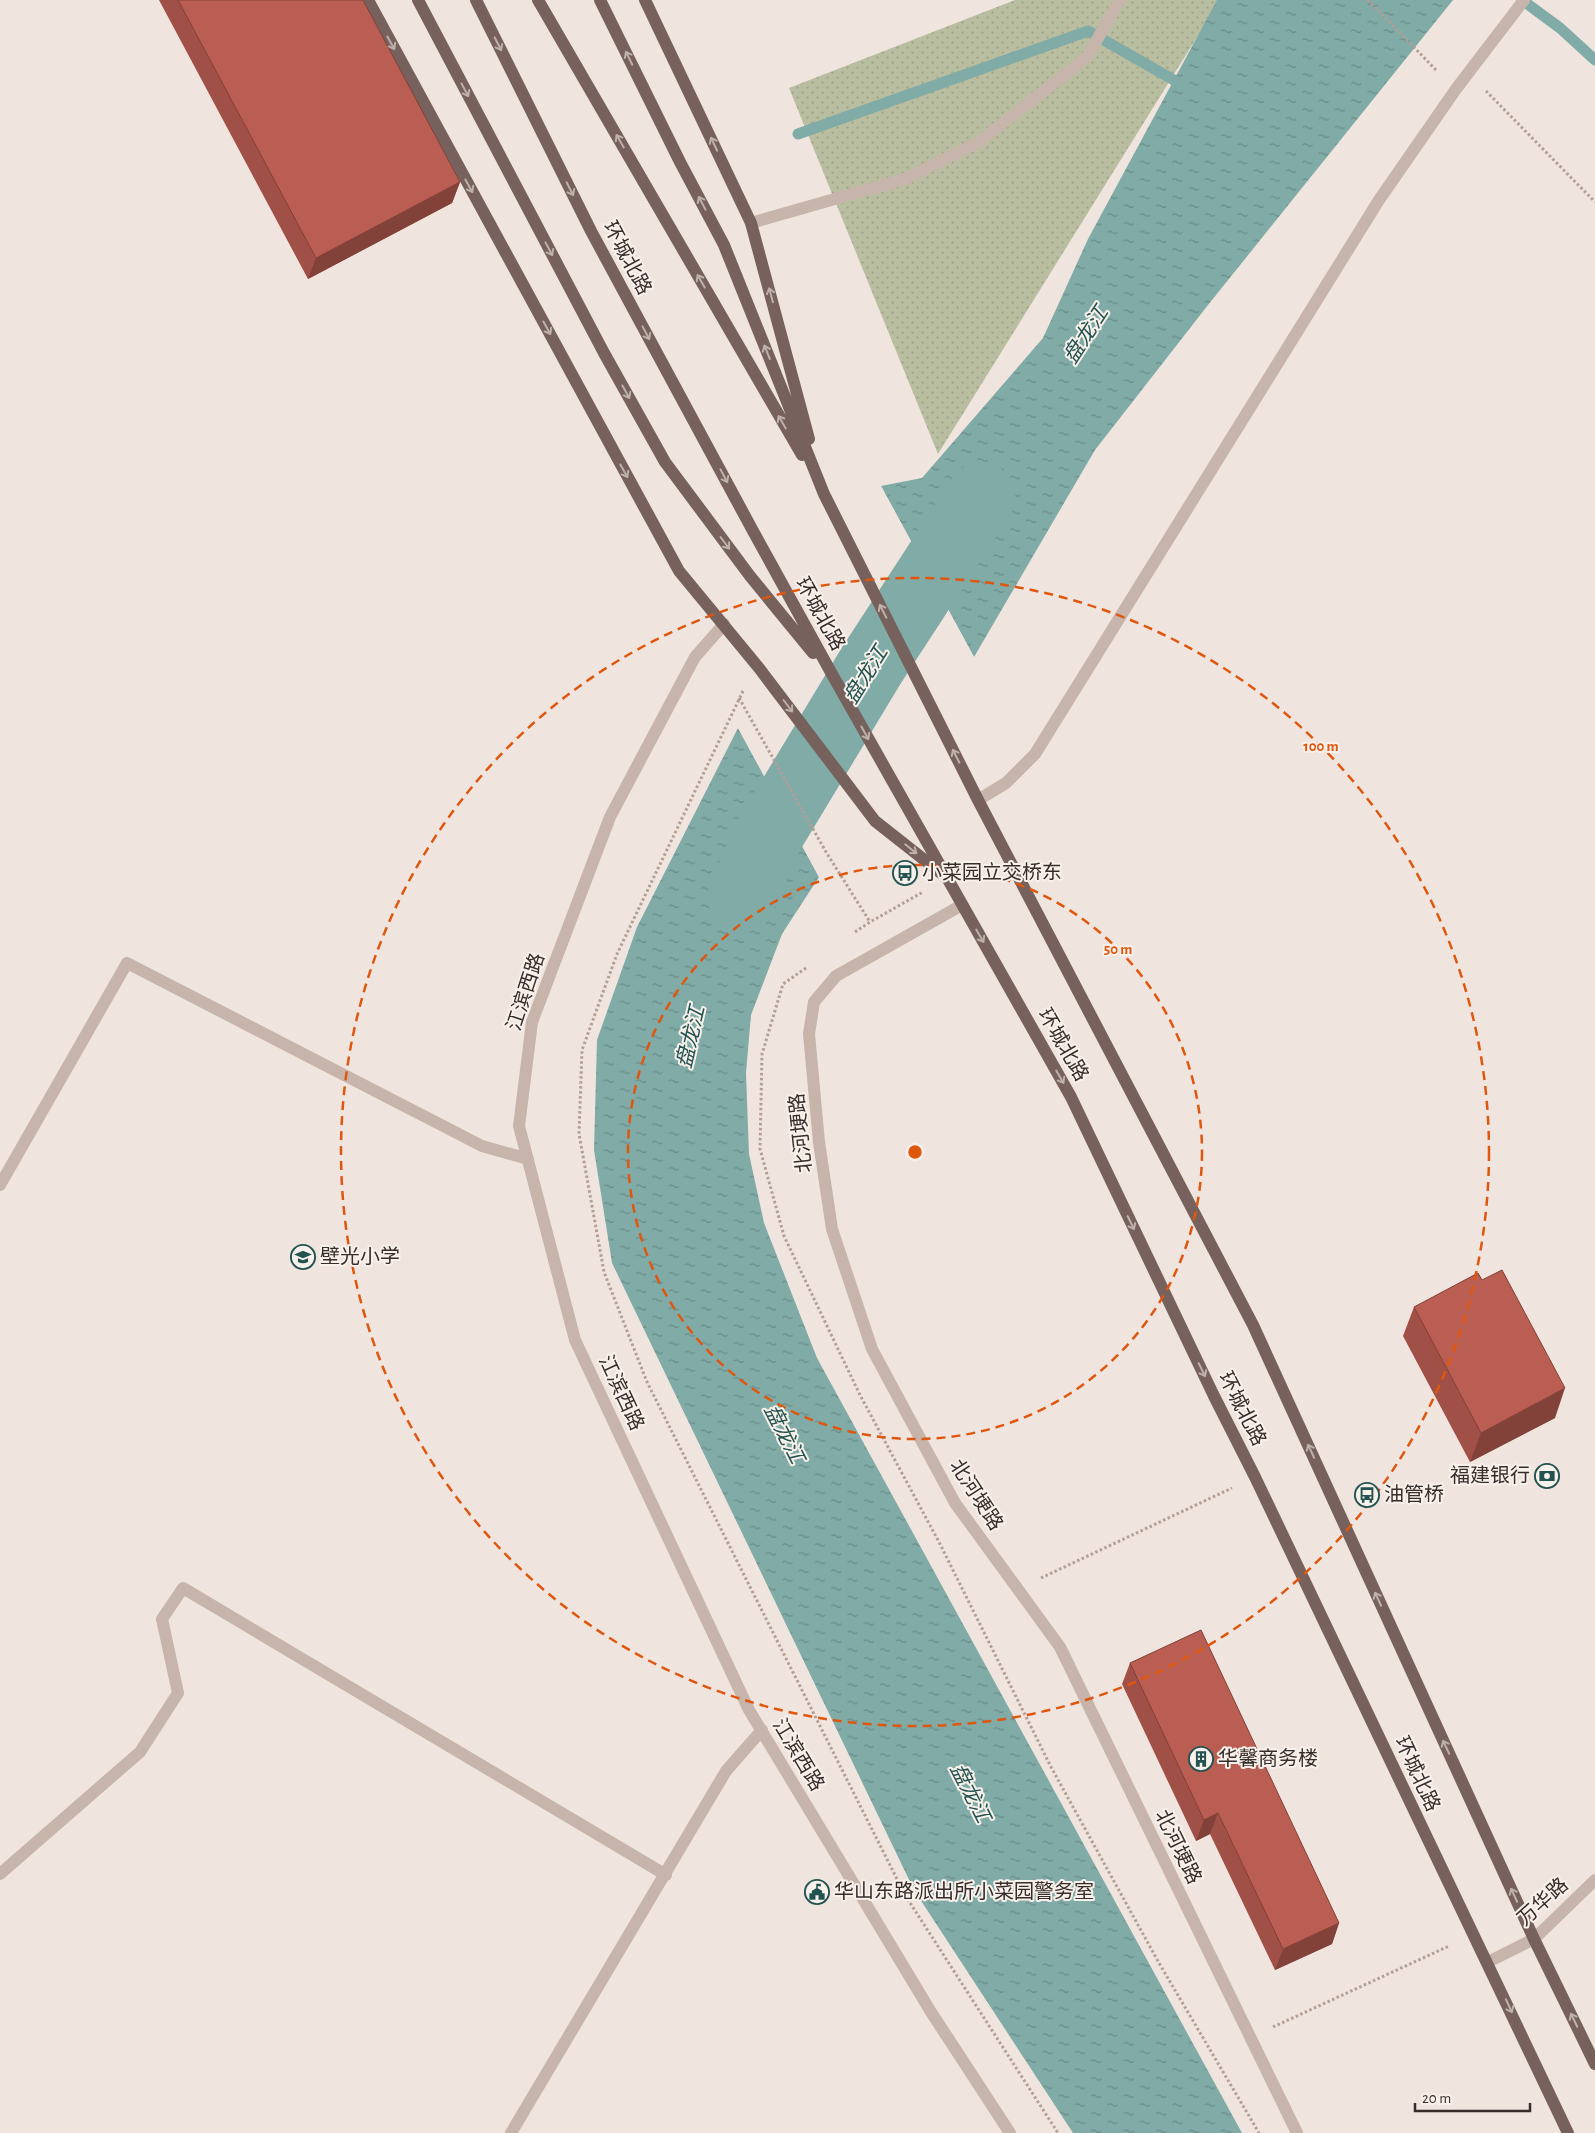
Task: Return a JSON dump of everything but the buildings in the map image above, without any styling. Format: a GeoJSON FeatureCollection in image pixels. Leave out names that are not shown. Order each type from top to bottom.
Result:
{"type":"FeatureCollection","features":[{"type":"Feature","properties":{"kind":"main road"},"geometry":{"type":"LineString","coordinates":[[368,0],[679,571],[759,668],[875,821],[948,878]]}},
{"type":"Feature","properties":{"kind":"main road"},"geometry":{"type":"LineString","coordinates":[[418,0],[604,353],[665,462],[750,576],[833,676]]}},
{"type":"Feature","properties":{"kind":"main road","name":"环城北路"},"geometry":{"type":"LineString","coordinates":[[476,0],[591,231],[833,676],[1071,1097],[1488,1962],[1568,2133]]}},
{"type":"Feature","properties":{"kind":"main road"},"geometry":{"type":"LineString","coordinates":[[538,0],[824,494]]}},
{"type":"Feature","properties":{"kind":"main road"},"geometry":{"type":"LineString","coordinates":[[600,0],[680,162],[724,245],[824,494]]}},
{"type":"Feature","properties":{"kind":"main road"},"geometry":{"type":"LineString","coordinates":[[645,0],[751,224],[824,494]]}},
{"type":"Feature","properties":{"kind":"main road","name":"环城北路"},"geometry":{"type":"LineString","coordinates":[[824,494],[978,800],[1253,1325],[1534,1939],[1595,2064]]}},
{"type":"Feature","properties":{"kind":"street"},"geometry":{"type":"LineString","coordinates":[[751,224],[905,179],[979,142],[1087,57],[1109,16],[1120,0]]}},
{"type":"Feature","properties":{"kind":"street"},"geometry":{"type":"LineString","coordinates":[[978,800],[1006,783],[1035,754],[1379,200],[1468,72],[1524,0]]}},
{"type":"Feature","properties":{"kind":"street","name":"江滨西路"},"geometry":{"type":"LineString","coordinates":[[724,624],[695,657],[610,817],[532,1022],[519,1126],[576,1340],[748,1710],[762,1730],[932,2012],[1010,2133]]}},
{"type":"Feature","properties":{"kind":"street","name":"北河埂路"},"geometry":{"type":"LineString","coordinates":[[962,905],[836,976],[814,1002],[809,1034],[819,1142],[832,1229],[872,1349],[955,1503],[1060,1647],[1297,2133]]}},
{"type":"Feature","properties":{"kind":"street"},"geometry":{"type":"LineString","coordinates":[[0,1185],[127,963],[482,1146],[528,1159]]}},
{"type":"Feature","properties":{"kind":"street"},"geometry":{"type":"LineString","coordinates":[[0,1874],[140,1752],[178,1694],[162,1619],[183,1588],[666,1875]]}},
{"type":"Feature","properties":{"kind":"street"},"geometry":{"type":"LineString","coordinates":[[511,2133],[666,1875],[726,1771],[762,1730]]}},
{"type":"Feature","properties":{"kind":"street","name":"万华路"},"geometry":{"type":"LineString","coordinates":[[1488,1962],[1534,1939],[1595,1880]]}},
{"type":"Feature","properties":{"kind":"path"},"geometry":{"type":"LineString","coordinates":[[1368,0],[1430,64]]}},
{"type":"Feature","properties":{"kind":"path"},"geometry":{"type":"LineString","coordinates":[[1468,72],[1595,202]]}},
{"type":"Feature","properties":{"kind":"path"},"geometry":{"type":"LineString","coordinates":[[759,668],[739,697],[616,954],[582,1050],[578,1134],[604,1272],[647,1382],[904,1895],[1058,2133]]}},
{"type":"Feature","properties":{"kind":"path"},"geometry":{"type":"LineString","coordinates":[[739,697],[758,734],[826,852],[870,922]]}},
{"type":"Feature","properties":{"kind":"path"},"geometry":{"type":"LineString","coordinates":[[1018,1589],[1255,1477]]}},
{"type":"Feature","properties":{"kind":"path"},"geometry":{"type":"LineString","coordinates":[[1250,2038],[1474,1936]]}},
{"type":"Feature","properties":{"kind":"green space"},"geometry":{"type":"Polygon","coordinates":[[[1015,0],[1220,0],[938,454],[789,88],[1015,0]]]}},
{"type":"Feature","properties":{"kind":"water"},"geometry":{"type":"Polygon","coordinates":[[[1217,0],[1453,0],[1208,305],[1095,450],[974,657],[881,486],[922,478],[1043,338],[1088,239],[1217,0]]]}},
{"type":"Feature","properties":{"kind":"water"},"geometry":{"type":"Polygon","coordinates":[[[738,728],[819,877],[782,934],[751,1015],[746,1073],[749,1154],[764,1223],[817,1358],[1242,2133],[1073,2133],[914,1890],[612,1263],[594,1150],[597,1040],[637,927],[738,728]]]}},
{"type":"Feature","properties":{"kind":"pier"},"geometry":{"type":"Polygon","coordinates":[[[881,486],[974,657],[972,659],[879,488],[881,486]]]}},
{"type":"Feature","properties":{"kind":"pier"},"geometry":{"type":"Polygon","coordinates":[[[739,726],[820,875],[819,877],[738,728],[739,726]]]}},
{"type":"Feature","properties":{"kind":"waterway"},"geometry":{"type":"LineString","coordinates":[[1522,0],[1560,28],[1595,60]]}},
{"type":"Feature","properties":{"kind":"waterway"},"geometry":{"type":"LineString","coordinates":[[798,134],[1088,31],[1186,87]]}},
{"type":"Feature","properties":{"kind":"waterway","name":"盘龙江"},"geometry":{"type":"LineString","coordinates":[[742,897],[766,840],[871,666],[981,497]]}},
{"type":"Feature","properties":{"kind":"place","name":"小菜园立交桥东"},"geometry":{"type":"Point","coordinates":[905,873]}},
{"type":"Feature","properties":{"kind":"place","name":"壁光小学"},"geometry":{"type":"Point","coordinates":[303,1257]}},
{"type":"Feature","properties":{"kind":"place","name":"福建银行"},"geometry":{"type":"Point","coordinates":[1547,1476]}},
{"type":"Feature","properties":{"kind":"place","name":"油管桥"},"geometry":{"type":"Point","coordinates":[1367,1495]}},
{"type":"Feature","properties":{"kind":"place","name":"华馨商务楼"},"geometry":{"type":"Point","coordinates":[1201,1759]}},
{"type":"Feature","properties":{"kind":"place","name":"华山东路派出所小菜园警务室"},"geometry":{"type":"Point","coordinates":[817,1892]}}]}
